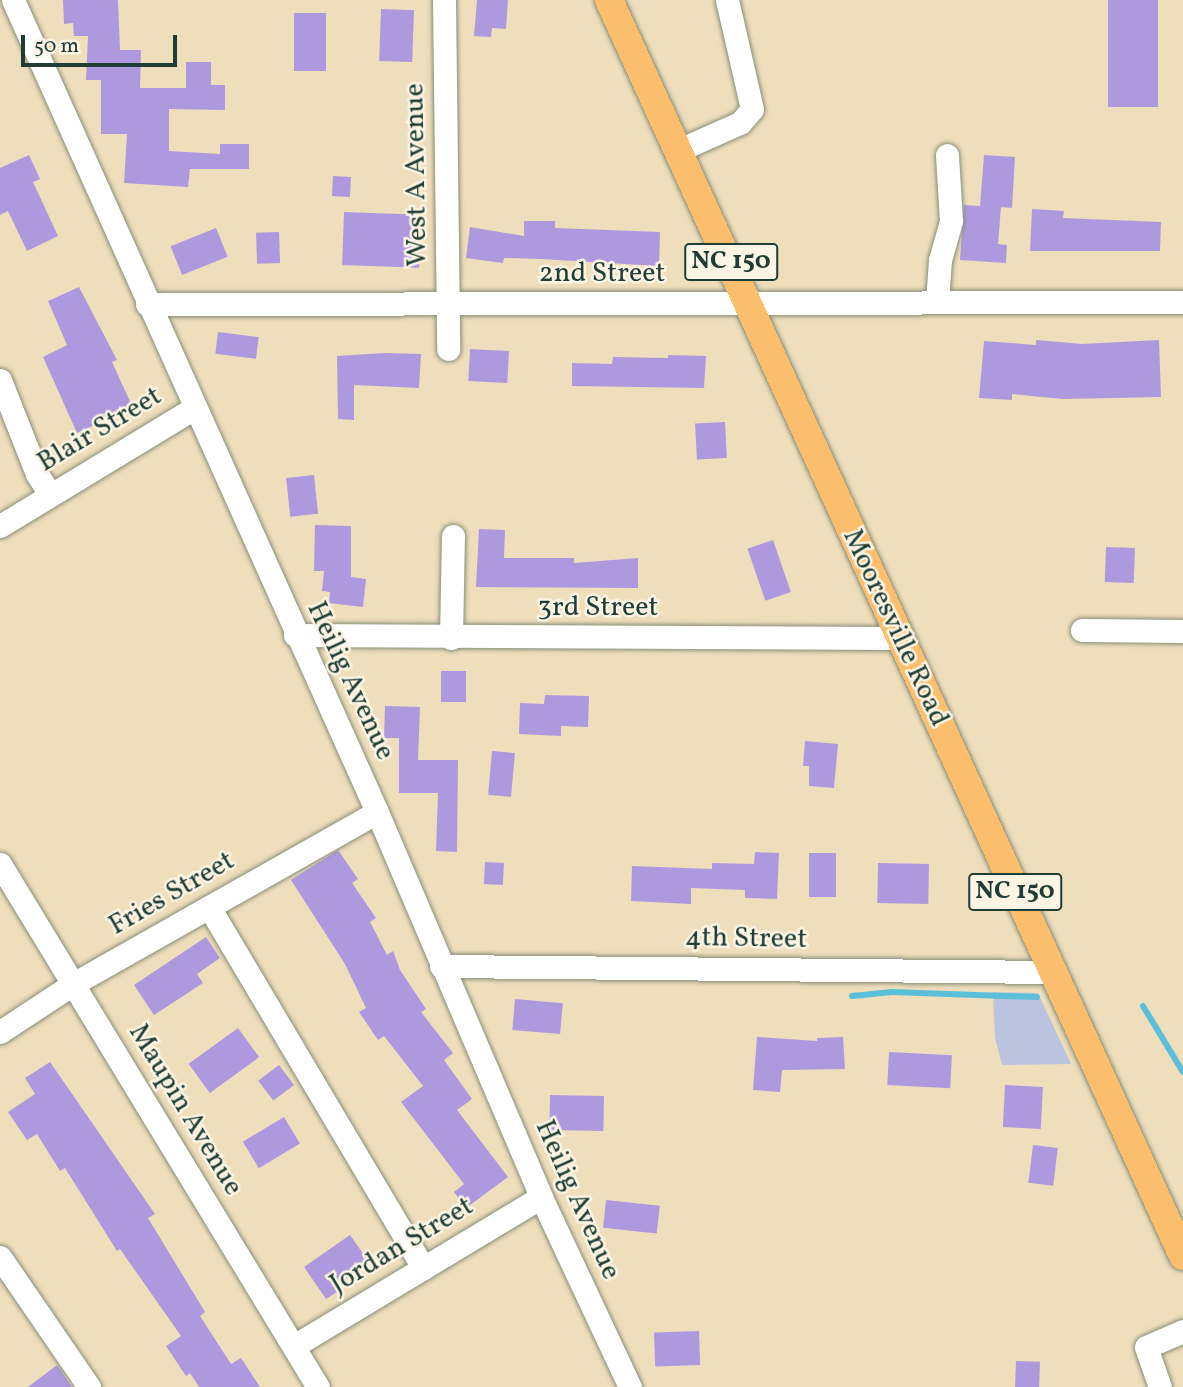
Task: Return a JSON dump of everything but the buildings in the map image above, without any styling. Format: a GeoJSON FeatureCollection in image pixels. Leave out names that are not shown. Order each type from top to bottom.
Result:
{"type":"FeatureCollection","features":[{"type":"Feature","properties":{"kind":"main road","name":"Mooresville Road"},"geometry":{"type":"LineString","coordinates":[[609,0],[1183,1256]]}},
{"type":"Feature","properties":{"kind":"street","name":"West A Avenue"},"geometry":{"type":"LineString","coordinates":[[444,0],[448,349]]}},
{"type":"Feature","properties":{"kind":"street"},"geometry":{"type":"LineString","coordinates":[[679,150],[740,123],[752,108],[727,0]]}},
{"type":"Feature","properties":{"kind":"street","name":"Heilig Avenue"},"geometry":{"type":"LineString","coordinates":[[11,12],[147,304],[377,812],[541,1197],[630,1387]]}},
{"type":"Feature","properties":{"kind":"street"},"geometry":{"type":"LineString","coordinates":[[937,302],[940,260],[951,220],[947,155]]}},
{"type":"Feature","properties":{"kind":"street","name":"2nd Street"},"geometry":{"type":"LineString","coordinates":[[147,304],[1183,302]]}},
{"type":"Feature","properties":{"kind":"street"},"geometry":{"type":"LineString","coordinates":[[0,380],[37,474],[50,494]]}},
{"type":"Feature","properties":{"kind":"street","name":"Blair Street"},"geometry":{"type":"LineString","coordinates":[[0,526],[194,408]]}},
{"type":"Feature","properties":{"kind":"street"},"geometry":{"type":"LineString","coordinates":[[451,638],[453,536]]}},
{"type":"Feature","properties":{"kind":"street"},"geometry":{"type":"LineString","coordinates":[[1082,630],[1183,631]]}},
{"type":"Feature","properties":{"kind":"street","name":"3rd Street"},"geometry":{"type":"LineString","coordinates":[[295,635],[451,638],[900,638]]}},
{"type":"Feature","properties":{"kind":"street","name":"Fries Street"},"geometry":{"type":"LineString","coordinates":[[0,1032],[73,984],[377,812]]}},
{"type":"Feature","properties":{"kind":"street","name":"Maupin Avenue"},"geometry":{"type":"LineString","coordinates":[[0,864],[316,1386]]}},
{"type":"Feature","properties":{"kind":"street"},"geometry":{"type":"LineString","coordinates":[[209,907],[423,1268]]}},
{"type":"Feature","properties":{"kind":"street","name":"4th Street"},"geometry":{"type":"LineString","coordinates":[[441,966],[1051,972]]}},
{"type":"Feature","properties":{"kind":"street","name":"Jordan Street"},"geometry":{"type":"LineString","coordinates":[[294,1346],[541,1197]]}},
{"type":"Feature","properties":{"kind":"street"},"geometry":{"type":"LineString","coordinates":[[0,1257],[89,1387]]}},
{"type":"Feature","properties":{"kind":"street"},"geometry":{"type":"LineString","coordinates":[[1160,1387],[1146,1347],[1183,1331]]}},
{"type":"Feature","properties":{"kind":"shaded area"},"geometry":{"type":"Polygon","coordinates":[[[993,992],[1038,993],[1071,1064],[1002,1065],[995,1038],[993,992]]]}},
{"type":"Feature","properties":{"kind":"waterway"},"geometry":{"type":"LineString","coordinates":[[852,996],[892,992],[1037,997]]}},
{"type":"Feature","properties":{"kind":"waterway"},"geometry":{"type":"LineString","coordinates":[[1143,1006],[1183,1072]]}}]}
